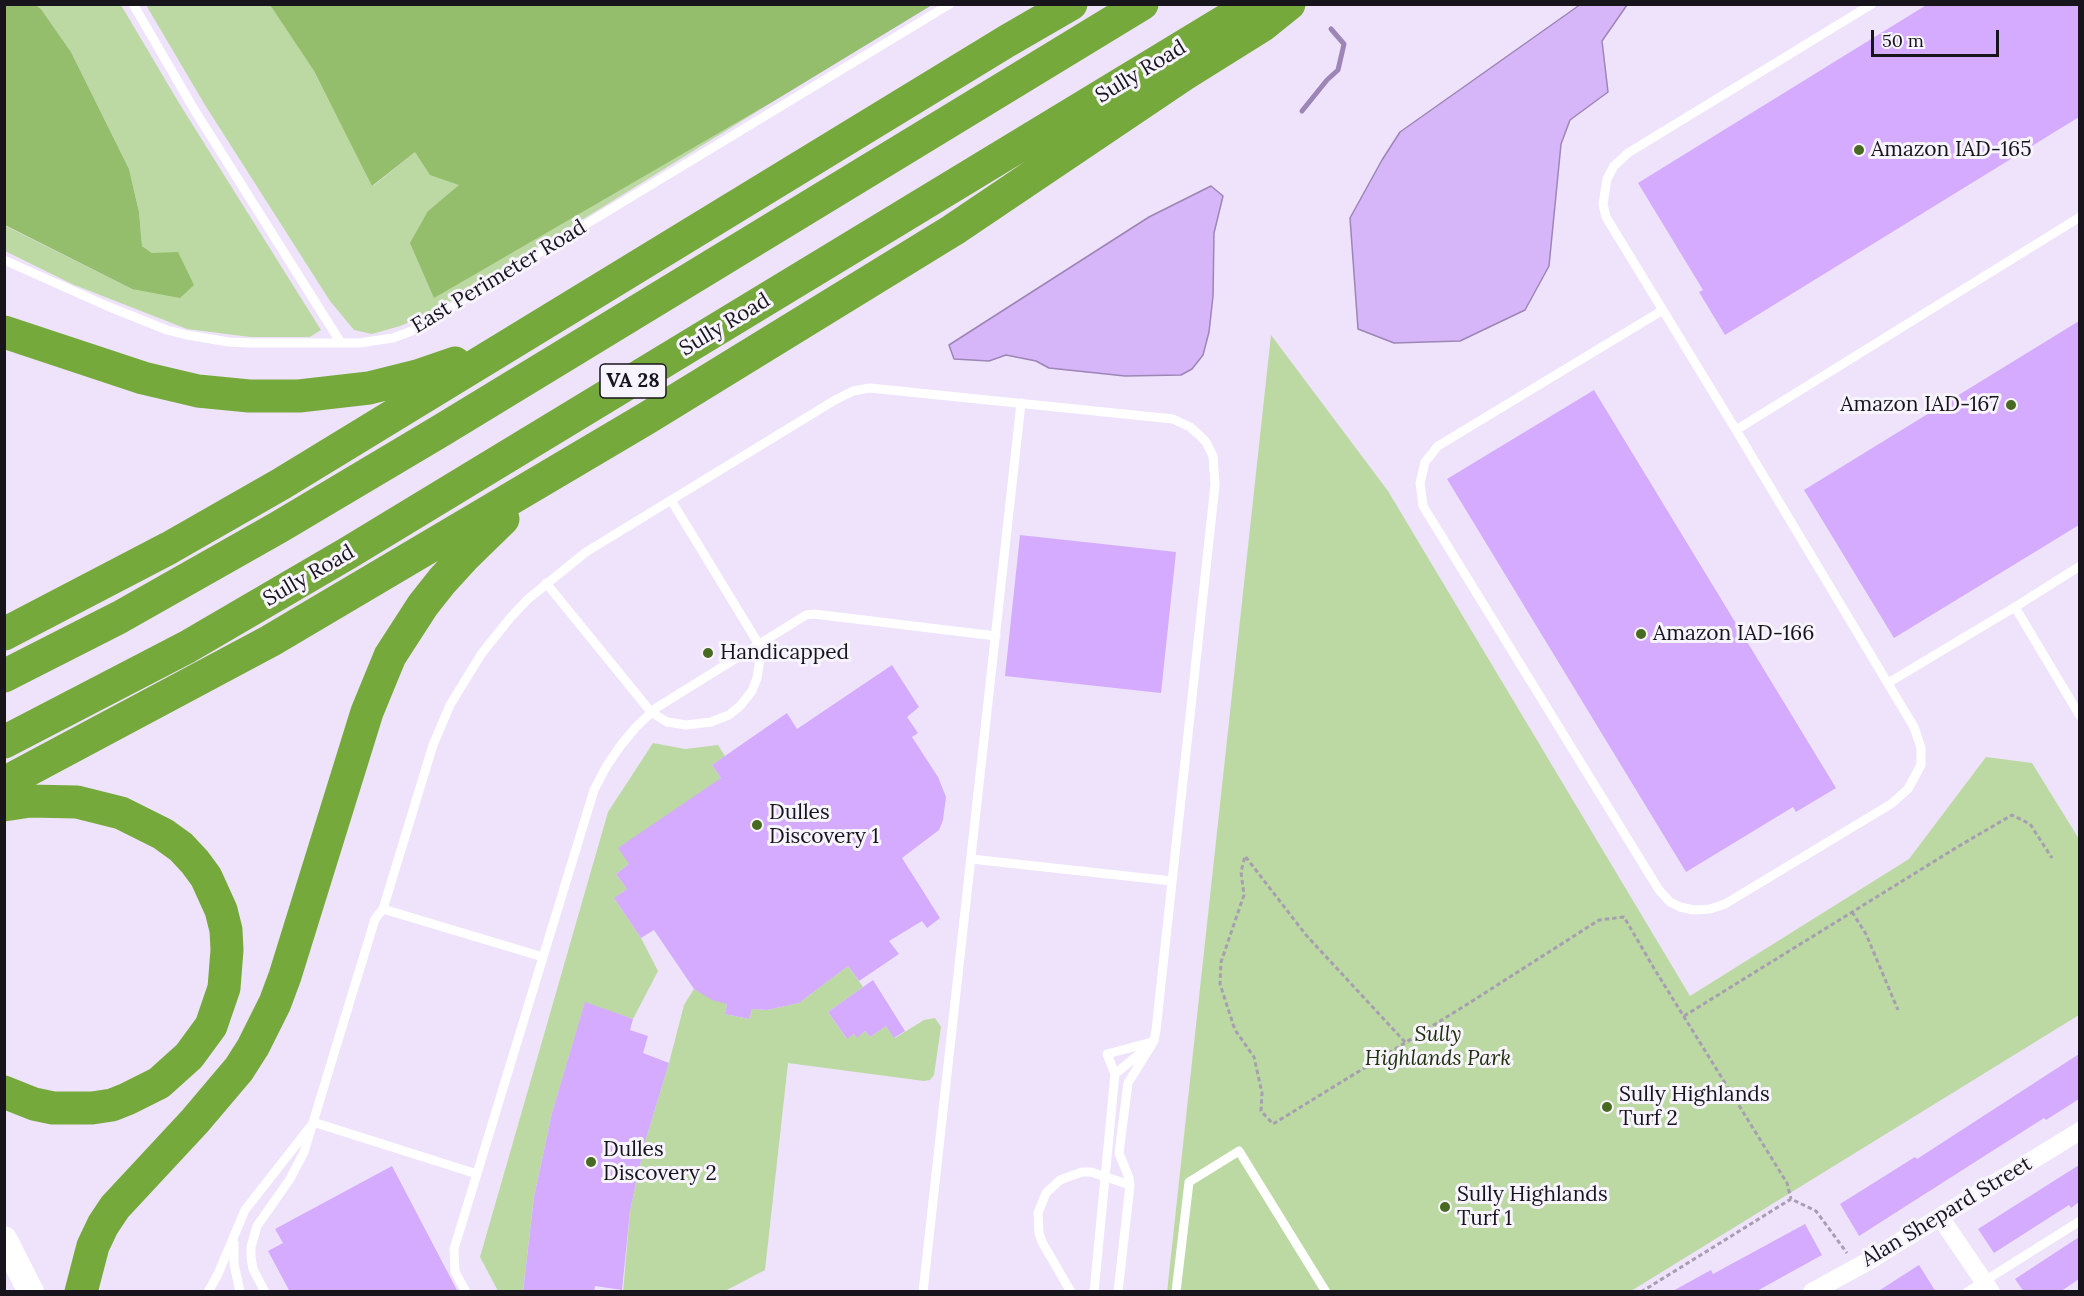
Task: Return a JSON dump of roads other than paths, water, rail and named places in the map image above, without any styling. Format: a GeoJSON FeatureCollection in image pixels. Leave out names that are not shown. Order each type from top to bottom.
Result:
{"type":"FeatureCollection","features":[{"type":"Feature","properties":{"kind":"highway"},"geometry":{"type":"LineString","coordinates":[[4,634],[228,515],[1071,4]]}},
{"type":"Feature","properties":{"kind":"highway","name":"VA 28"},"geometry":{"type":"LineString","coordinates":[[4,676],[130,611],[279,527],[1142,4]]}},
{"type":"Feature","properties":{"kind":"highway","name":"Sully Road"},"geometry":{"type":"LineString","coordinates":[[4,742],[187,646],[358,548],[1253,4]]}},
{"type":"Feature","properties":{"kind":"highway"},"geometry":{"type":"LineString","coordinates":[[4,783],[270,641],[647,418],[953,231],[1183,75],[1263,25],[1289,4]]}},
{"type":"Feature","properties":{"kind":"highway"},"geometry":{"type":"LineString","coordinates":[[4,332],[143,378],[198,391],[249,396],[324,394],[377,387],[438,369],[477,352],[542,316],[609,284]]}},
{"type":"Feature","properties":{"kind":"highway"},"geometry":{"type":"LineString","coordinates":[[81,1292],[93,1246],[103,1224],[115,1207],[195,1121],[239,1068],[264,1025],[289,966],[367,712],[390,656],[406,630],[442,581],[487,533],[529,499],[647,418]]}},
{"type":"Feature","properties":{"kind":"highway"},"geometry":{"type":"LineString","coordinates":[[4,805],[30,801],[77,802],[121,813],[163,834],[181,847],[206,877],[220,910],[226,930],[228,950],[224,988],[211,1026],[189,1056],[159,1083],[112,1105],[92,1108],[53,1108],[34,1104],[4,1092]]}},
{"type":"Feature","properties":{"kind":"main road"},"geometry":{"type":"LineString","coordinates":[[4,1239],[31,1292]]}},
{"type":"Feature","properties":{"kind":"street","name":"Alan Shepard Street"},"geometry":{"type":"LineString","coordinates":[[1812,1292],[1856,1268],[2079,1131]]}},
{"type":"Feature","properties":{"kind":"street"},"geometry":{"type":"LineString","coordinates":[[1940,1217],[1987,1286]]}},
{"type":"Feature","properties":{"kind":"lane"},"geometry":{"type":"LineString","coordinates":[[133,4],[201,121],[341,343]]}},
{"type":"Feature","properties":{"kind":"lane","name":"East Perimeter Road"},"geometry":{"type":"LineString","coordinates":[[4,260],[107,306],[167,330],[187,335],[229,342],[359,343],[393,338],[433,319],[950,4]]}},
{"type":"Feature","properties":{"kind":"lane"},"geometry":{"type":"LineString","coordinates":[[1663,310],[1438,446],[1425,462],[1420,483],[1423,506],[1659,890],[1670,902],[1680,907],[1694,910],[1710,909],[1725,904],[1891,804],[1914,780],[1921,765],[1921,748],[1914,727],[1888,683],[1736,430],[1663,310],[1606,217],[1603,204],[1604,194],[1607,179],[1614,166],[1628,153],[1872,4]]}},
{"type":"Feature","properties":{"kind":"lane"},"geometry":{"type":"LineString","coordinates":[[1736,430],[2079,217]]}},
{"type":"Feature","properties":{"kind":"lane"},"geometry":{"type":"LineString","coordinates":[[262,1290],[253,1269],[251,1247],[254,1236],[263,1217],[298,1166],[304,1152],[375,919],[383,909],[427,764],[450,705],[470,672],[496,634],[528,599],[586,552],[835,400],[862,388],[878,388],[1173,419],[1190,427],[1198,434],[1214,456],[1215,485],[1154,1041],[1128,1083],[1119,1153],[1130,1185],[1118,1292]]}},
{"type":"Feature","properties":{"kind":"lane"},"geometry":{"type":"LineString","coordinates":[[923,1292],[1021,403]]}},
{"type":"Feature","properties":{"kind":"lane"},"geometry":{"type":"LineString","coordinates":[[546,584],[651,712],[667,722],[686,725],[711,722],[729,715],[752,691],[757,678],[760,653],[758,644],[671,500]]}},
{"type":"Feature","properties":{"kind":"lane"},"geometry":{"type":"LineString","coordinates":[[1888,683],[2079,566]]}},
{"type":"Feature","properties":{"kind":"lane"},"geometry":{"type":"LineString","coordinates":[[2015,607],[2079,716]]}},
{"type":"Feature","properties":{"kind":"lane"},"geometry":{"type":"LineString","coordinates":[[466,1292],[455,1272],[454,1249],[594,790],[621,745],[651,712],[798,618],[814,614],[996,636]]}},
{"type":"Feature","properties":{"kind":"lane"},"geometry":{"type":"LineString","coordinates":[[971,859],[1172,881]]}},
{"type":"Feature","properties":{"kind":"lane"},"geometry":{"type":"LineString","coordinates":[[383,909],[543,957]]}},
{"type":"Feature","properties":{"kind":"lane"},"geometry":{"type":"LineString","coordinates":[[1115,1074],[1154,1041]]}},
{"type":"Feature","properties":{"kind":"lane"},"geometry":{"type":"LineString","coordinates":[[1094,1292],[1115,1074],[1107,1054],[1154,1041]]}},
{"type":"Feature","properties":{"kind":"lane"},"geometry":{"type":"LineString","coordinates":[[313,1122],[477,1174]]}},
{"type":"Feature","properties":{"kind":"lane"},"geometry":{"type":"LineString","coordinates":[[208,1292],[218,1275],[244,1210],[313,1122]]}},
{"type":"Feature","properties":{"kind":"lane"},"geometry":{"type":"LineString","coordinates":[[1176,1292],[1189,1182],[1239,1151],[1326,1292]]}},
{"type":"Feature","properties":{"kind":"lane"},"geometry":{"type":"LineString","coordinates":[[1071,1292],[1042,1242],[1038,1224],[1041,1203],[1046,1193],[1054,1185],[1075,1173],[1091,1173],[1130,1185]]}},
{"type":"Feature","properties":{"kind":"lane"},"geometry":{"type":"LineString","coordinates":[[1966,1292],[1987,1286],[2079,1221]]}},
{"type":"Feature","properties":{"kind":"lane"},"geometry":{"type":"LineString","coordinates":[[235,1235],[234,1264],[240,1292]]}},
{"type":"Feature","properties":{"kind":"waterway"},"geometry":{"type":"LineString","coordinates":[[1302,111],[1338,70],[1344,44],[1331,29]]}},
{"type":"Feature","properties":{"kind":"place","name":"Amazon IAD-165"},"geometry":{"type":"Point","coordinates":[1859,150]}},
{"type":"Feature","properties":{"kind":"place","name":"Amazon IAD-167"},"geometry":{"type":"Point","coordinates":[2011,405]}},
{"type":"Feature","properties":{"kind":"place","name":"Amazon IAD-166"},"geometry":{"type":"Point","coordinates":[1641,634]}},
{"type":"Feature","properties":{"kind":"place","name":"Handicapped"},"geometry":{"type":"Point","coordinates":[708,653]}},
{"type":"Feature","properties":{"kind":"place","name":"Dulles Discovery 1"},"geometry":{"type":"Point","coordinates":[757,825]}},
{"type":"Feature","properties":{"kind":"place","name":"Sully Highlands Turf 2"},"geometry":{"type":"Point","coordinates":[1607,1107]}},
{"type":"Feature","properties":{"kind":"place","name":"Dulles Discovery 2"},"geometry":{"type":"Point","coordinates":[591,1162]}},
{"type":"Feature","properties":{"kind":"place","name":"Sully Highlands Turf 1"},"geometry":{"type":"Point","coordinates":[1445,1207]}},
{"type":"Feature","properties":{"kind":"park label","name":"Sully Highlands Park"},"geometry":{"type":"Point","coordinates":[1438,1047]}}]}
